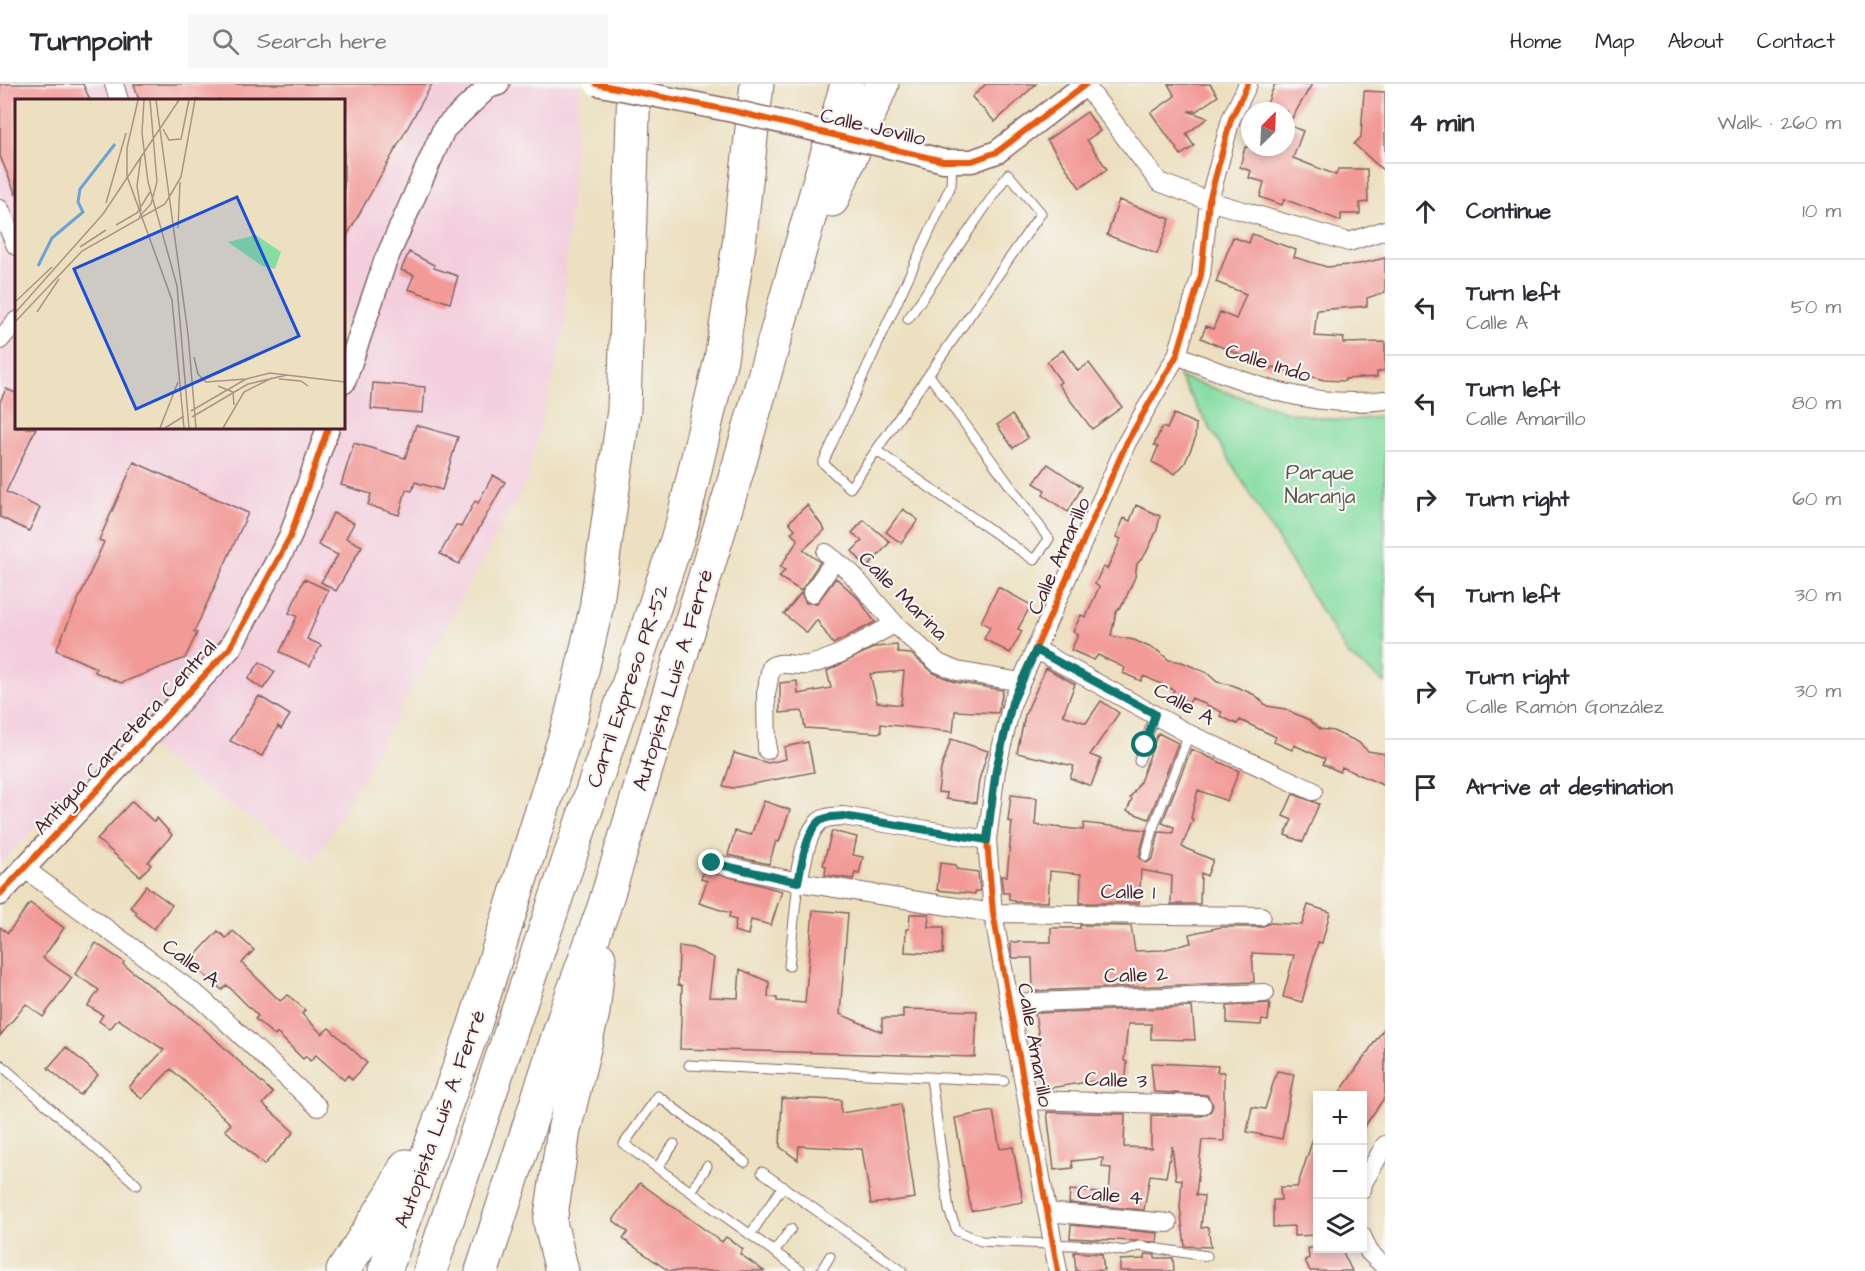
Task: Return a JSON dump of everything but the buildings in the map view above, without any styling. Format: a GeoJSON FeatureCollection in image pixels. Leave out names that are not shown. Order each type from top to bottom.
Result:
{"type":"FeatureCollection","features":[{"type":"Feature","properties":{"kind":"highway","name":"Autopista Luis A. Ferré"},"geometry":{"type":"LineString","coordinates":[[385,1271],[474,1027],[571,718],[596,609],[624,410],[634,84]]}},
{"type":"Feature","properties":{"kind":"highway","name":"Carril Expreso PR-52"},"geometry":{"type":"LineString","coordinates":[[430,1271],[682,525],[721,359],[739,244],[758,84]]}},
{"type":"Feature","properties":{"kind":"highway","name":"Autopista Luis A. Ferré"},"geometry":{"type":"LineString","coordinates":[[482,1271],[568,1006],[604,907],[735,476],[847,84]]}},
{"type":"Feature","properties":{"kind":"highway"},"geometry":{"type":"LineString","coordinates":[[781,317],[882,84]]}},
{"type":"Feature","properties":{"kind":"highway"},"geometry":{"type":"LineString","coordinates":[[562,1271],[550,1222],[564,1130],[593,1012],[604,907]]}},
{"type":"Feature","properties":{"kind":"highway"},"geometry":{"type":"LineString","coordinates":[[343,1271],[393,1192],[474,1027]]}},
{"type":"Feature","properties":{"kind":"street"},"geometry":{"type":"LineString","coordinates":[[114,84],[119,99]]}},
{"type":"Feature","properties":{"kind":"street","name":"Calle Jovillo"},"geometry":{"type":"LineString","coordinates":[[596,84],[733,111],[952,161],[972,161],[998,152],[1086,85]]}},
{"type":"Feature","properties":{"kind":"street","name":"Calle Amarillo"},"geometry":{"type":"LineString","coordinates":[[1058,1271],[993,913],[987,840],[996,770],[1012,703],[1021,682],[1127,442],[1177,355],[1201,275],[1209,201],[1231,119],[1248,84]]}},
{"type":"Feature","properties":{"kind":"street"},"geometry":{"type":"LineString","coordinates":[[345,379],[385,262],[444,129],[491,85]]}},
{"type":"Feature","properties":{"kind":"street"},"geometry":{"type":"LineString","coordinates":[[1086,85],[1159,182],[1209,201],[1349,242],[1385,230]]}},
{"type":"Feature","properties":{"kind":"street"},"geometry":{"type":"LineString","coordinates":[[0,209],[15,244]]}},
{"type":"Feature","properties":{"kind":"street"},"geometry":{"type":"LineString","coordinates":[[0,340],[15,322]]}},
{"type":"Feature","properties":{"kind":"street","name":"Calle Indo"},"geometry":{"type":"LineString","coordinates":[[1177,355],[1234,379],[1304,399],[1360,403],[1385,400]]}},
{"type":"Feature","properties":{"kind":"street","name":"Antigua Carretera Central"},"geometry":{"type":"LineString","coordinates":[[0,894],[230,648],[290,537],[328,429]]}},
{"type":"Feature","properties":{"kind":"street","name":"Calle Marina"},"geometry":{"type":"LineString","coordinates":[[812,593],[831,557],[850,572],[895,624],[938,663],[957,671],[1021,682]]}},
{"type":"Feature","properties":{"kind":"street"},"geometry":{"type":"LineString","coordinates":[[767,750],[766,694],[771,667],[776,664],[807,665],[822,660],[895,624]]}},
{"type":"Feature","properties":{"kind":"street","name":"Calle A"},"geometry":{"type":"LineString","coordinates":[[1036,650],[1189,734],[1313,791]]}},
{"type":"Feature","properties":{"kind":"street"},"geometry":{"type":"LineString","coordinates":[[798,882],[810,838],[819,821],[829,817],[843,816],[987,840]]}},
{"type":"Feature","properties":{"kind":"street","name":"Calle 1"},"geometry":{"type":"LineString","coordinates":[[712,863],[798,882],[993,913],[1261,916]]}},
{"type":"Feature","properties":{"kind":"street","name":"Calle A"},"geometry":{"type":"LineString","coordinates":[[25,869],[201,998],[318,1107]]}},
{"type":"Feature","properties":{"kind":"street","name":"Calle 2"},"geometry":{"type":"LineString","coordinates":[[1010,1003],[1265,993]]}},
{"type":"Feature","properties":{"kind":"street","name":"Calle 3"},"geometry":{"type":"LineString","coordinates":[[1028,1100],[1202,1105]]}},
{"type":"Feature","properties":{"kind":"street"},"geometry":{"type":"LineString","coordinates":[[1367,1176],[1385,1144]]}},
{"type":"Feature","properties":{"kind":"street","name":"Calle 4"},"geometry":{"type":"LineString","coordinates":[[1047,1212],[1168,1223]]}},
{"type":"Feature","properties":{"kind":"street"},"geometry":{"type":"LineString","coordinates":[[1367,1246],[1385,1267]]}},
{"type":"Feature","properties":{"kind":"lane"},"geometry":{"type":"LineString","coordinates":[[908,319],[1008,174],[1041,213],[850,488],[823,463],[951,185],[952,161]]}},
{"type":"Feature","properties":{"kind":"lane"},"geometry":{"type":"LineString","coordinates":[[877,451],[1034,560],[1049,539],[929,375]]}},
{"type":"Feature","properties":{"kind":"lane"},"geometry":{"type":"LineString","coordinates":[[1140,760],[1155,714]]}},
{"type":"Feature","properties":{"kind":"lane"},"geometry":{"type":"LineString","coordinates":[[1146,856],[1154,825],[1189,734]]}},
{"type":"Feature","properties":{"kind":"lane"},"geometry":{"type":"LineString","coordinates":[[789,966],[798,882]]}},
{"type":"Feature","properties":{"kind":"lane"},"geometry":{"type":"LineString","coordinates":[[0,1064],[137,1185]]}},
{"type":"Feature","properties":{"kind":"lane"},"geometry":{"type":"LineString","coordinates":[[689,1065],[1004,1081]]}},
{"type":"Feature","properties":{"kind":"lane"},"geometry":{"type":"LineString","coordinates":[[931,1078],[949,1210],[957,1231],[981,1241],[1053,1244],[1124,1251],[1139,1246],[1207,1256]]}},
{"type":"Feature","properties":{"kind":"lane"},"geometry":{"type":"LineString","coordinates":[[745,1162],[658,1096],[624,1144],[801,1271]]}},
{"type":"Feature","properties":{"kind":"lane"},"geometry":{"type":"LineString","coordinates":[[657,1168],[674,1144]]}},
{"type":"Feature","properties":{"kind":"lane"},"geometry":{"type":"LineString","coordinates":[[691,1192],[707,1166]]}},
{"type":"Feature","properties":{"kind":"lane"},"geometry":{"type":"LineString","coordinates":[[762,1172],[902,1271]]}},
{"type":"Feature","properties":{"kind":"lane"},"geometry":{"type":"LineString","coordinates":[[750,1235],[783,1186]]}},
{"type":"Feature","properties":{"kind":"lane"},"geometry":{"type":"LineString","coordinates":[[774,1252],[791,1229]]}},
{"type":"Feature","properties":{"kind":"lane"},"geometry":{"type":"LineString","coordinates":[[821,1271],[830,1256]]}},
{"type":"Feature","properties":{"kind":"shaded area"},"geometry":{"type":"Polygon","coordinates":[[[0,84],[580,84],[566,269],[566,325],[527,480],[315,862],[164,760],[131,729],[0,864],[0,84]]]}},
{"type":"Feature","properties":{"kind":"green space","name":"Parque Naranja"},"geometry":{"type":"Polygon","coordinates":[[[1179,377],[1291,413],[1345,421],[1385,416],[1385,683],[1348,655],[1179,377]]]}},
{"type":"Feature","properties":{"kind":"cycle path"},"geometry":{"type":"LineString","coordinates":[[596,84],[733,111],[943,161],[972,161],[997,152],[1086,84]]}},
{"type":"Feature","properties":{"kind":"cycle path"},"geometry":{"type":"LineString","coordinates":[[1058,1271],[993,913],[987,840],[996,770],[1012,703],[1021,682],[1127,442],[1177,355],[1201,275],[1209,201],[1231,119],[1248,84]]}},
{"type":"Feature","properties":{"kind":"cycle path"},"geometry":{"type":"LineString","coordinates":[[0,894],[230,648],[290,537],[328,429]]}},
{"type":"Feature","properties":{"kind":"route"},"geometry":{"type":"LineString","coordinates":[[712,863],[798,882],[810,838],[819,821],[829,817],[843,816],[987,840],[996,770],[1012,703],[1036,650],[1155,714],[1145,745]]}}]}
